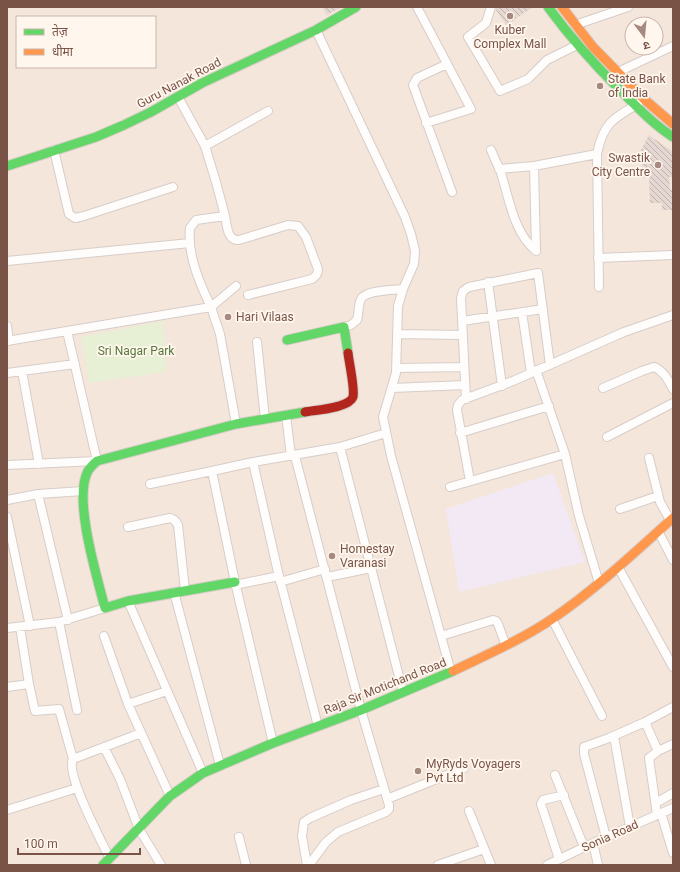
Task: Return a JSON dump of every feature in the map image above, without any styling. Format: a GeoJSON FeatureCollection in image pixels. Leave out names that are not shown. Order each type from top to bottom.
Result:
{"type":"FeatureCollection","features":[{"type":"Feature","properties":{"kind":"street","name":"Guru Nanak Road"},"geometry":{"type":"LineString","coordinates":[[7,166],[96,137],[124,126],[237,66],[316,30],[356,7]]}},
{"type":"Feature","properties":{"kind":"street"},"geometry":{"type":"LineString","coordinates":[[417,7],[471,109],[426,123]]}},
{"type":"Feature","properties":{"kind":"street"},"geometry":{"type":"LineString","coordinates":[[491,7],[486,24],[468,37],[500,91],[528,79],[547,60],[578,46]]}},
{"type":"Feature","properties":{"kind":"street"},"geometry":{"type":"LineString","coordinates":[[548,7],[578,46],[635,106],[662,130],[673,137]]}},
{"type":"Feature","properties":{"kind":"street"},"geometry":{"type":"LineString","coordinates":[[562,7],[593,47],[645,100],[673,124]]}},
{"type":"Feature","properties":{"kind":"street"},"geometry":{"type":"LineString","coordinates":[[576,25],[628,7]]}},
{"type":"Feature","properties":{"kind":"street"},"geometry":{"type":"LineString","coordinates":[[316,30],[405,217],[415,251],[414,264],[398,306],[396,368],[392,388],[383,417],[391,456],[451,672]]}},
{"type":"Feature","properties":{"kind":"street"},"geometry":{"type":"LineString","coordinates":[[618,72],[673,46]]}},
{"type":"Feature","properties":{"kind":"street"},"geometry":{"type":"LineString","coordinates":[[447,64],[417,78],[414,81],[413,88],[452,192]]}},
{"type":"Feature","properties":{"kind":"street"},"geometry":{"type":"LineString","coordinates":[[178,96],[205,146],[231,238],[234,241],[240,240],[288,225],[298,226],[306,237],[318,269],[318,273],[312,278],[248,295]]}},
{"type":"Feature","properties":{"kind":"street"},"geometry":{"type":"LineString","coordinates":[[599,287],[597,154],[600,139],[606,127],[614,118],[645,100]]}},
{"type":"Feature","properties":{"kind":"street"},"geometry":{"type":"LineString","coordinates":[[205,146],[268,111]]}},
{"type":"Feature","properties":{"kind":"street"},"geometry":{"type":"LineString","coordinates":[[54,150],[69,214],[75,218],[173,187]]}},
{"type":"Feature","properties":{"kind":"street"},"geometry":{"type":"LineString","coordinates":[[491,150],[521,233],[530,247],[536,251],[534,166]]}},
{"type":"Feature","properties":{"kind":"street"},"geometry":{"type":"LineString","coordinates":[[499,169],[534,166],[597,154]]}},
{"type":"Feature","properties":{"kind":"street"},"geometry":{"type":"LineString","coordinates":[[225,216],[196,220],[190,228],[190,243],[198,277],[211,307],[220,334],[236,424]]}},
{"type":"Feature","properties":{"kind":"street"},"geometry":{"type":"LineString","coordinates":[[7,261],[190,243]]}},
{"type":"Feature","properties":{"kind":"street"},"geometry":{"type":"LineString","coordinates":[[598,258],[673,255]]}},
{"type":"Feature","properties":{"kind":"street"},"geometry":{"type":"LineString","coordinates":[[466,399],[461,298],[463,291],[469,286],[538,273],[550,365]]}},
{"type":"Feature","properties":{"kind":"street"},"geometry":{"type":"LineString","coordinates":[[488,282],[502,386]]}},
{"type":"Feature","properties":{"kind":"street"},"geometry":{"type":"LineString","coordinates":[[7,326],[8,341],[211,307],[236,286]]}},
{"type":"Feature","properties":{"kind":"street"},"geometry":{"type":"LineString","coordinates":[[287,340],[351,325],[358,320],[360,302],[364,296],[373,292],[404,289]]}},
{"type":"Feature","properties":{"kind":"street"},"geometry":{"type":"LineString","coordinates":[[462,322],[543,309]]}},
{"type":"Feature","properties":{"kind":"street"},"geometry":{"type":"LineString","coordinates":[[522,312],[534,372],[549,406],[564,454],[579,516],[599,583]]}},
{"type":"Feature","properties":{"kind":"street"},"geometry":{"type":"LineString","coordinates":[[470,482],[457,410],[458,405],[462,400],[502,386],[624,332],[673,315]]}},
{"type":"Feature","properties":{"kind":"street"},"geometry":{"type":"LineString","coordinates":[[7,465],[97,461],[236,424],[340,406],[351,401],[353,397],[344,327]]}},
{"type":"Feature","properties":{"kind":"street"},"geometry":{"type":"LineString","coordinates":[[67,332],[97,461]]}},
{"type":"Feature","properties":{"kind":"street"},"geometry":{"type":"LineString","coordinates":[[397,334],[463,335]]}},
{"type":"Feature","properties":{"kind":"street"},"geometry":{"type":"LineString","coordinates":[[257,342],[265,419]]}},
{"type":"Feature","properties":{"kind":"street"},"geometry":{"type":"LineString","coordinates":[[7,373],[75,364]]}},
{"type":"Feature","properties":{"kind":"street"},"geometry":{"type":"LineString","coordinates":[[396,368],[464,367]]}},
{"type":"Feature","properties":{"kind":"street"},"geometry":{"type":"LineString","coordinates":[[603,388],[654,367],[664,374],[673,389]]}},
{"type":"Feature","properties":{"kind":"street"},"geometry":{"type":"LineString","coordinates":[[22,371],[39,464]]}},
{"type":"Feature","properties":{"kind":"street"},"geometry":{"type":"LineString","coordinates":[[392,388],[465,385]]}},
{"type":"Feature","properties":{"kind":"street"},"geometry":{"type":"LineString","coordinates":[[607,437],[673,403]]}},
{"type":"Feature","properties":{"kind":"street"},"geometry":{"type":"LineString","coordinates":[[460,433],[549,406]]}},
{"type":"Feature","properties":{"kind":"street"},"geometry":{"type":"LineString","coordinates":[[286,415],[293,456],[389,809],[386,812],[338,832],[326,842],[308,865]]}},
{"type":"Feature","properties":{"kind":"street"},"geometry":{"type":"LineString","coordinates":[[150,484],[253,462],[340,447],[386,433]]}},
{"type":"Feature","properties":{"kind":"street"},"geometry":{"type":"LineString","coordinates":[[340,447],[403,692]]}},
{"type":"Feature","properties":{"kind":"street"},"geometry":{"type":"LineString","coordinates":[[450,487],[564,454]]}},
{"type":"Feature","properties":{"kind":"street"},"geometry":{"type":"LineString","coordinates":[[649,458],[658,496],[663,509],[672,519]]}},
{"type":"Feature","properties":{"kind":"street"},"geometry":{"type":"LineString","coordinates":[[97,461],[89,469],[83,491],[86,525],[105,608]]}},
{"type":"Feature","properties":{"kind":"street"},"geometry":{"type":"LineString","coordinates":[[253,462],[280,579],[318,726]]}},
{"type":"Feature","properties":{"kind":"street"},"geometry":{"type":"LineString","coordinates":[[212,471],[235,583],[274,743]]}},
{"type":"Feature","properties":{"kind":"street"},"geometry":{"type":"LineString","coordinates":[[7,500],[38,494],[83,491]]}},
{"type":"Feature","properties":{"kind":"street"},"geometry":{"type":"LineString","coordinates":[[38,494],[68,620]]}},
{"type":"Feature","properties":{"kind":"street"},"geometry":{"type":"LineString","coordinates":[[620,509],[658,496]]}},
{"type":"Feature","properties":{"kind":"street"},"geometry":{"type":"LineString","coordinates":[[7,518],[30,626]]}},
{"type":"Feature","properties":{"kind":"street"},"geometry":{"type":"LineString","coordinates":[[128,527],[170,518],[176,521],[178,525],[185,590]]}},
{"type":"Feature","properties":{"kind":"street","name":"Raja Sir Motichand Road"},"geometry":{"type":"LineString","coordinates":[[102,865],[170,796],[203,773],[274,743],[361,710],[451,672],[506,646],[552,619],[599,583],[672,519]]}},
{"type":"Feature","properties":{"kind":"street"},"geometry":{"type":"LineString","coordinates":[[658,531],[673,560]]}},
{"type":"Feature","properties":{"kind":"street"},"geometry":{"type":"LineString","coordinates":[[618,567],[673,667]]}},
{"type":"Feature","properties":{"kind":"street"},"geometry":{"type":"LineString","coordinates":[[7,628],[59,622],[128,601],[185,590],[371,568]]}},
{"type":"Feature","properties":{"kind":"street"},"geometry":{"type":"LineString","coordinates":[[174,592],[220,765]]}},
{"type":"Feature","properties":{"kind":"street"},"geometry":{"type":"LineString","coordinates":[[128,601],[203,773]]}},
{"type":"Feature","properties":{"kind":"street"},"geometry":{"type":"LineString","coordinates":[[552,619],[602,716]]}},
{"type":"Feature","properties":{"kind":"street"},"geometry":{"type":"LineString","coordinates":[[441,636],[493,620],[498,624],[506,646]]}},
{"type":"Feature","properties":{"kind":"street"},"geometry":{"type":"LineString","coordinates":[[59,622],[77,710]]}},
{"type":"Feature","properties":{"kind":"street"},"geometry":{"type":"LineString","coordinates":[[20,627],[35,712],[59,709],[73,759],[71,766],[77,788],[110,858]]}},
{"type":"Feature","properties":{"kind":"street"},"geometry":{"type":"LineString","coordinates":[[104,636],[128,704],[170,796]]}},
{"type":"Feature","properties":{"kind":"street"},"geometry":{"type":"LineString","coordinates":[[7,686],[29,684]]}},
{"type":"Feature","properties":{"kind":"street"},"geometry":{"type":"LineString","coordinates":[[128,704],[167,691]]}},
{"type":"Feature","properties":{"kind":"street"},"geometry":{"type":"LineString","coordinates":[[606,837],[583,750],[586,746],[646,722],[673,707]]}},
{"type":"Feature","properties":{"kind":"street"},"geometry":{"type":"LineString","coordinates":[[646,722],[658,752]]}},
{"type":"Feature","properties":{"kind":"street"},"geometry":{"type":"LineString","coordinates":[[73,759],[141,733]]}},
{"type":"Feature","properties":{"kind":"street"},"geometry":{"type":"LineString","coordinates":[[614,736],[630,827]]}},
{"type":"Feature","properties":{"kind":"street"},"geometry":{"type":"LineString","coordinates":[[673,744],[649,758],[656,803],[673,852]]}},
{"type":"Feature","properties":{"kind":"street"},"geometry":{"type":"LineString","coordinates":[[104,747],[120,779],[139,829],[161,865]]}},
{"type":"Feature","properties":{"kind":"street"},"geometry":{"type":"LineString","coordinates":[[387,799],[464,768]]}},
{"type":"Feature","properties":{"kind":"street"},"geometry":{"type":"LineString","coordinates":[[556,775],[584,847]]}},
{"type":"Feature","properties":{"kind":"street"},"geometry":{"type":"LineString","coordinates":[[7,810],[77,788]]}},
{"type":"Feature","properties":{"kind":"street"},"geometry":{"type":"LineString","coordinates":[[308,865],[302,836],[304,822],[352,800],[384,789]]}},
{"type":"Feature","properties":{"kind":"street"},"geometry":{"type":"LineString","coordinates":[[656,803],[673,793]]}},
{"type":"Feature","properties":{"kind":"street"},"geometry":{"type":"LineString","coordinates":[[559,859],[541,804],[543,800],[564,795]]}},
{"type":"Feature","properties":{"kind":"street","name":"Sonia Road"},"geometry":{"type":"LineString","coordinates":[[547,865],[592,843],[673,808]]}},
{"type":"Feature","properties":{"kind":"street"},"geometry":{"type":"LineString","coordinates":[[469,811],[491,865]]}},
{"type":"Feature","properties":{"kind":"street"},"geometry":{"type":"LineString","coordinates":[[239,837],[246,865]]}},
{"type":"Feature","properties":{"kind":"street"},"geometry":{"type":"LineString","coordinates":[[592,843],[598,865]]}},
{"type":"Feature","properties":{"kind":"street"},"geometry":{"type":"LineString","coordinates":[[438,865],[484,849]]}},
{"type":"Feature","properties":{"kind":"shaded area"},"geometry":{"type":"Polygon","coordinates":[[[7,7],[673,7],[673,865],[7,865],[7,7]]]}},
{"type":"Feature","properties":{"kind":"shaded area"},"geometry":{"type":"Polygon","coordinates":[[[553,473],[585,562],[459,592],[446,509],[553,473]]]}},
{"type":"Feature","properties":{"kind":"green space","name":"Sri Nagar Park"},"geometry":{"type":"Polygon","coordinates":[[[163,321],[166,372],[89,383],[81,337],[163,321]]]}},
{"type":"Feature","properties":{"kind":"building"},"geometry":{"type":"Polygon","coordinates":[[[322,7],[341,7],[327,15],[322,7]]]}},
{"type":"Feature","properties":{"kind":"building","name":"Kuber Complex Mall"},"geometry":{"type":"Polygon","coordinates":[[[496,7],[533,7],[506,25],[496,10],[496,7]]]}},
{"type":"Feature","properties":{"kind":"building","name":"Swastik City Centre"},"geometry":{"type":"Polygon","coordinates":[[[649,135],[673,152],[673,177],[669,177],[670,190],[673,190],[673,210],[662,210],[662,203],[650,203],[649,177],[643,178],[641,150],[649,135]]]}},
{"type":"Feature","properties":{"kind":"traffic: fast"},"geometry":{"type":"LineString","coordinates":[[7,166],[96,137],[124,125],[151,112],[202,83],[316,30],[356,7]]}},
{"type":"Feature","properties":{"kind":"traffic: fast"},"geometry":{"type":"LineString","coordinates":[[548,7],[574,40],[610,80],[645,115],[673,137]]}},
{"type":"Feature","properties":{"kind":"traffic: fast"},"geometry":{"type":"LineString","coordinates":[[287,340],[344,327],[348,353]]}},
{"type":"Feature","properties":{"kind":"traffic: fast"},"geometry":{"type":"LineString","coordinates":[[235,582],[128,601],[105,608],[92,559],[85,520],[83,502],[87,473],[97,461],[236,424],[305,412]]}},
{"type":"Feature","properties":{"kind":"traffic: fast"},"geometry":{"type":"LineString","coordinates":[[103,865],[170,796],[203,773],[273,743],[361,710],[453,671]]}},
{"type":"Feature","properties":{"kind":"traffic: slow"},"geometry":{"type":"LineString","coordinates":[[562,7],[593,47],[645,100],[673,124]]}},
{"type":"Feature","properties":{"kind":"traffic: slow"},"geometry":{"type":"LineString","coordinates":[[453,671],[540,627],[568,608],[599,584],[673,518]]}},
{"type":"Feature","properties":{"kind":"traffic: jam"},"geometry":{"type":"LineString","coordinates":[[305,412],[339,406],[350,401],[353,397],[353,382],[348,353]]}},
{"type":"Feature","properties":{"kind":"place","name":"Kuber Complex Mall"},"geometry":{"type":"Point","coordinates":[510,16]}},
{"type":"Feature","properties":{"kind":"place","name":"State Bank of India"},"geometry":{"type":"Point","coordinates":[600,86]}},
{"type":"Feature","properties":{"kind":"place","name":"Swastik City Centre"},"geometry":{"type":"Point","coordinates":[658,165]}},
{"type":"Feature","properties":{"kind":"place","name":"Hari Vilaas"},"geometry":{"type":"Point","coordinates":[228,317]}},
{"type":"Feature","properties":{"kind":"place","name":"Homestay Varanasi"},"geometry":{"type":"Point","coordinates":[332,556]}},
{"type":"Feature","properties":{"kind":"place","name":"MyRyds Voyagers Pvt Ltd"},"geometry":{"type":"Point","coordinates":[418,771]}}]}
